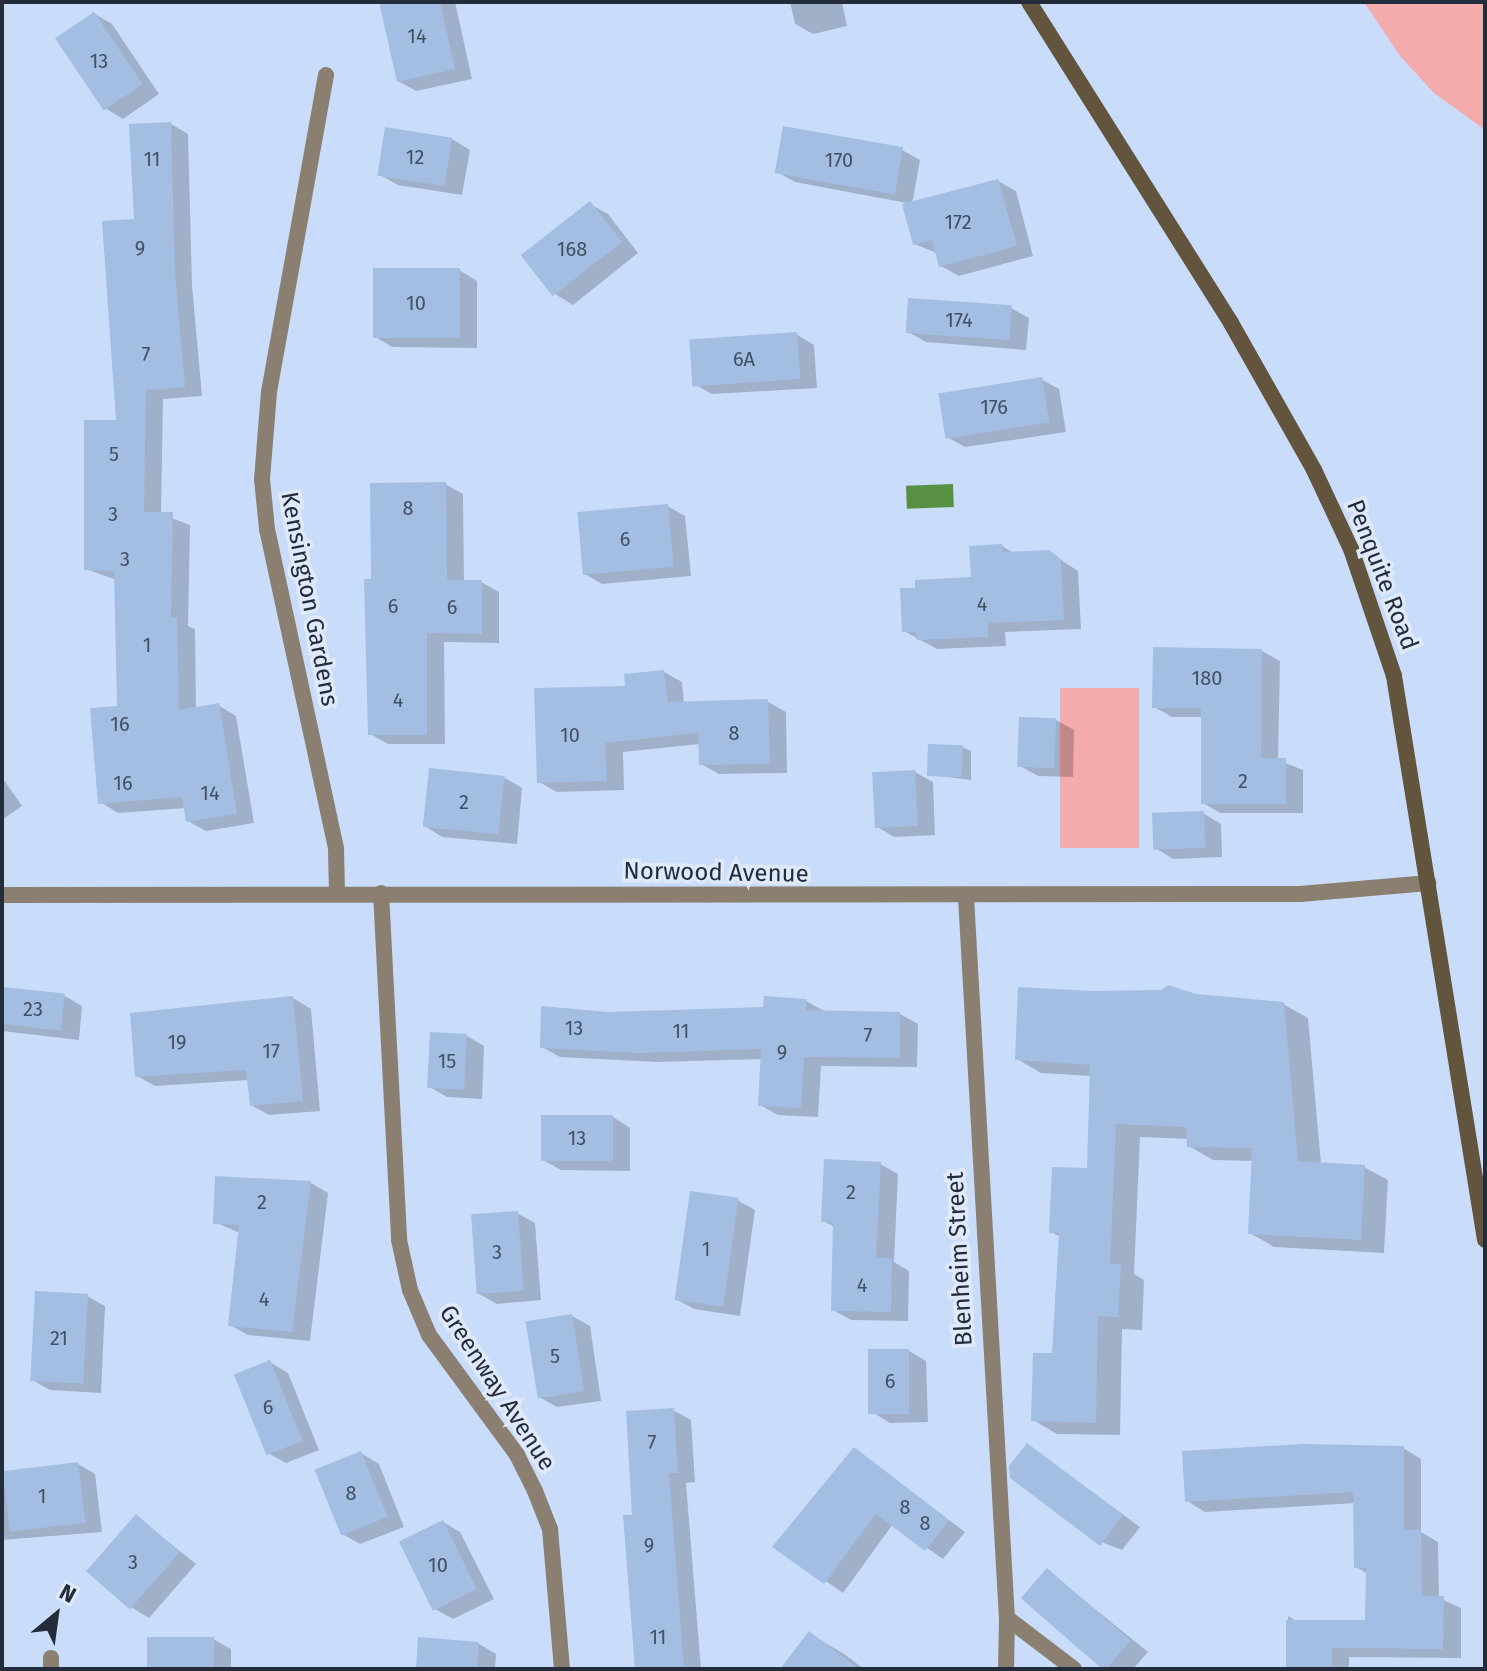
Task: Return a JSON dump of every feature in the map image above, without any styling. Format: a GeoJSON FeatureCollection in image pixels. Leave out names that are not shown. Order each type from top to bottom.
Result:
{"type":"FeatureCollection","features":[{"type":"Feature","properties":{"kind":"street","name":"Penquite Road"},"geometry":{"type":"LineString","coordinates":[[1029,2],[1231,323],[1314,470],[1351,549],[1394,676],[1479,1161],[1485,1240]]}},
{"type":"Feature","properties":{"kind":"street","name":"Kensington Gardens"},"geometry":{"type":"LineString","coordinates":[[326,75],[269,392],[262,479],[267,529],[336,849],[337,894]]}},
{"type":"Feature","properties":{"kind":"street","name":"Norwood Avenue"},"geometry":{"type":"LineString","coordinates":[[2,895],[381,893],[966,897],[1300,894],[1429,883]]}},
{"type":"Feature","properties":{"kind":"street","name":"Greenway Avenue"},"geometry":{"type":"LineString","coordinates":[[381,893],[399,1240],[410,1290],[429,1335],[517,1455],[535,1491],[550,1529],[562,1669]]}},
{"type":"Feature","properties":{"kind":"street","name":"Blenheim Street"},"geometry":{"type":"LineString","coordinates":[[966,897],[1007,1618],[1006,1669]]}},
{"type":"Feature","properties":{"kind":"street"},"geometry":{"type":"LineString","coordinates":[[1007,1618],[1074,1669]]}},
{"type":"Feature","properties":{"kind":"shaded area"},"geometry":{"type":"Polygon","coordinates":[[[1364,2],[1485,2],[1485,130],[1434,93],[1400,56],[1364,2]]]}},
{"type":"Feature","properties":{"kind":"shaded area"},"geometry":{"type":"Polygon","coordinates":[[[953,484],[954,507],[907,509],[906,486],[953,484]]]}},
{"type":"Feature","properties":{"kind":"shaded area"},"geometry":{"type":"Polygon","coordinates":[[[1060,688],[1139,688],[1139,848],[1060,848],[1060,688]]]}},
{"type":"Feature","properties":{"kind":"building"},"geometry":{"type":"Polygon","coordinates":[[[379,2],[440,2],[455,69],[397,82],[379,2]]]}},
{"type":"Feature","properties":{"kind":"building"},"geometry":{"type":"Polygon","coordinates":[[[94,12],[143,84],[104,110],[55,38],[94,12]]]}},
{"type":"Feature","properties":{"kind":"building"},"geometry":{"type":"Polygon","coordinates":[[[171,122],[175,274],[185,387],[146,390],[144,512],[173,512],[171,617],[177,617],[179,710],[219,703],[237,814],[186,822],[182,797],[98,804],[90,708],[117,706],[114,571],[84,570],[84,420],[116,420],[102,221],[134,219],[129,124],[171,122]]]}},
{"type":"Feature","properties":{"kind":"building"},"geometry":{"type":"Polygon","coordinates":[[[783,126],[903,147],[895,194],[775,173],[783,126]]]}},
{"type":"Feature","properties":{"kind":"building"},"geometry":{"type":"Polygon","coordinates":[[[385,127],[452,138],[444,186],[377,175],[385,127]]]}},
{"type":"Feature","properties":{"kind":"building"},"geometry":{"type":"Polygon","coordinates":[[[998,179],[1017,246],[939,267],[932,240],[913,245],[902,204],[998,179]]]}},
{"type":"Feature","properties":{"kind":"building"},"geometry":{"type":"Polygon","coordinates":[[[590,201],[622,242],[553,296],[521,255],[590,201]]]}},
{"type":"Feature","properties":{"kind":"building"},"geometry":{"type":"Polygon","coordinates":[[[373,268],[460,268],[460,338],[373,338],[373,268]]]}},
{"type":"Feature","properties":{"kind":"building"},"geometry":{"type":"Polygon","coordinates":[[[908,298],[1012,305],[1009,340],[906,333],[908,298]]]}},
{"type":"Feature","properties":{"kind":"building"},"geometry":{"type":"Polygon","coordinates":[[[797,332],[800,379],[693,386],[689,340],[797,332]]]}},
{"type":"Feature","properties":{"kind":"building"},"geometry":{"type":"Polygon","coordinates":[[[1042,377],[1049,422],[945,439],[938,393],[1042,377]]]}},
{"type":"Feature","properties":{"kind":"building"},"geometry":{"type":"Polygon","coordinates":[[[446,482],[447,580],[482,580],[482,634],[427,633],[427,735],[368,735],[364,579],[371,579],[370,483],[446,482]]]}},
{"type":"Feature","properties":{"kind":"building"},"geometry":{"type":"Polygon","coordinates":[[[668,504],[673,567],[583,575],[577,512],[668,504]]]}},
{"type":"Feature","properties":{"kind":"building"},"geometry":{"type":"Polygon","coordinates":[[[1002,544],[1003,552],[1049,550],[1061,559],[1064,620],[988,623],[988,637],[917,640],[916,632],[902,632],[900,588],[915,588],[915,580],[971,577],[969,546],[1002,544]]]}},
{"type":"Feature","properties":{"kind":"building"},"geometry":{"type":"Polygon","coordinates":[[[1153,647],[1262,649],[1261,758],[1286,758],[1286,804],[1201,804],[1201,708],[1152,708],[1153,647]]]}},
{"type":"Feature","properties":{"kind":"building"},"geometry":{"type":"Polygon","coordinates":[[[664,670],[668,702],[768,699],[770,764],[699,765],[698,733],[605,743],[607,781],[537,783],[534,688],[625,686],[624,674],[664,670]]]}},
{"type":"Feature","properties":{"kind":"building"},"geometry":{"type":"Polygon","coordinates":[[[1019,717],[1056,718],[1054,768],[1017,767],[1019,717]]]}},
{"type":"Feature","properties":{"kind":"building"},"geometry":{"type":"Polygon","coordinates":[[[928,744],[963,745],[962,777],[927,776],[928,744]]]}},
{"type":"Feature","properties":{"kind":"building"},"geometry":{"type":"Polygon","coordinates":[[[429,768],[505,776],[498,835],[423,827],[429,768]]]}},
{"type":"Feature","properties":{"kind":"building"},"geometry":{"type":"Polygon","coordinates":[[[915,770],[918,826],[875,828],[872,772],[915,770]]]}},
{"type":"Feature","properties":{"kind":"building"},"geometry":{"type":"Polygon","coordinates":[[[1204,811],[1205,848],[1153,850],[1152,813],[1204,811]]]}},
{"type":"Feature","properties":{"kind":"building"},"geometry":{"type":"Polygon","coordinates":[[[1168,985],[1196,994],[1284,1002],[1298,1161],[1365,1165],[1361,1240],[1248,1234],[1252,1148],[1187,1147],[1186,1127],[1116,1124],[1110,1264],[1121,1264],[1118,1317],[1098,1316],[1096,1423],[1031,1421],[1033,1353],[1052,1353],[1059,1233],[1049,1233],[1052,1167],[1087,1168],[1090,1065],[1015,1060],[1018,987],[1092,991],[1161,990],[1168,985]]]}},
{"type":"Feature","properties":{"kind":"building"},"geometry":{"type":"Polygon","coordinates":[[[2,987],[65,994],[61,1030],[2,1024],[2,987]]]}},
{"type":"Feature","properties":{"kind":"building"},"geometry":{"type":"Polygon","coordinates":[[[293,996],[303,1101],[250,1106],[246,1070],[135,1077],[130,1013],[293,996]]]}},
{"type":"Feature","properties":{"kind":"building"},"geometry":{"type":"Polygon","coordinates":[[[764,996],[807,999],[806,1010],[900,1012],[900,1058],[804,1057],[801,1108],[758,1106],[761,1049],[636,1053],[540,1048],[541,1006],[608,1012],[763,1007],[764,996]]]}},
{"type":"Feature","properties":{"kind":"building"},"geometry":{"type":"Polygon","coordinates":[[[430,1032],[467,1034],[464,1090],[427,1088],[430,1032]]]}},
{"type":"Feature","properties":{"kind":"building"},"geometry":{"type":"Polygon","coordinates":[[[541,1115],[613,1115],[613,1161],[541,1161],[541,1115]]]}},
{"type":"Feature","properties":{"kind":"building"},"geometry":{"type":"Polygon","coordinates":[[[824,1159],[881,1162],[876,1258],[892,1258],[891,1312],[831,1311],[833,1222],[821,1222],[824,1159]]]}},
{"type":"Feature","properties":{"kind":"building"},"geometry":{"type":"Polygon","coordinates":[[[215,1176],[311,1181],[292,1332],[228,1326],[239,1225],[213,1224],[215,1176]]]}},
{"type":"Feature","properties":{"kind":"building"},"geometry":{"type":"Polygon","coordinates":[[[690,1191],[739,1198],[723,1307],[675,1300],[690,1191]]]}},
{"type":"Feature","properties":{"kind":"building"},"geometry":{"type":"Polygon","coordinates":[[[518,1211],[524,1291],[477,1294],[471,1214],[518,1211]]]}},
{"type":"Feature","properties":{"kind":"building"},"geometry":{"type":"Polygon","coordinates":[[[35,1291],[88,1294],[83,1384],[30,1381],[35,1291]]]}},
{"type":"Feature","properties":{"kind":"building"},"geometry":{"type":"Polygon","coordinates":[[[572,1314],[584,1391],[538,1398],[526,1321],[572,1314]]]}},
{"type":"Feature","properties":{"kind":"building"},"geometry":{"type":"Polygon","coordinates":[[[868,1349],[909,1349],[909,1414],[868,1414],[868,1349]]]}},
{"type":"Feature","properties":{"kind":"building"},"geometry":{"type":"Polygon","coordinates":[[[270,1360],[303,1441],[266,1455],[234,1375],[270,1360]]]}},
{"type":"Feature","properties":{"kind":"building"},"geometry":{"type":"Polygon","coordinates":[[[674,1408],[678,1473],[669,1473],[684,1669],[635,1669],[623,1515],[632,1515],[626,1411],[674,1408]]]}},
{"type":"Feature","properties":{"kind":"building"},"geometry":{"type":"Polygon","coordinates":[[[1027,1443],[1123,1515],[1100,1546],[1010,1478],[1009,1466],[1027,1443]]]}},
{"type":"Feature","properties":{"kind":"building"},"geometry":{"type":"Polygon","coordinates":[[[1303,1444],[1404,1446],[1404,1530],[1421,1530],[1422,1596],[1444,1596],[1443,1649],[1332,1648],[1332,1669],[1286,1669],[1286,1620],[1365,1620],[1366,1568],[1354,1568],[1353,1492],[1185,1502],[1182,1451],[1303,1444]]]}},
{"type":"Feature","properties":{"kind":"building"},"geometry":{"type":"Polygon","coordinates":[[[854,1447],[949,1520],[925,1551],[876,1514],[824,1584],[772,1547],[854,1447]]]}},
{"type":"Feature","properties":{"kind":"building"},"geometry":{"type":"Polygon","coordinates":[[[361,1451],[388,1517],[341,1536],[315,1470],[361,1451]]]}},
{"type":"Feature","properties":{"kind":"building"},"geometry":{"type":"Polygon","coordinates":[[[78,1462],[85,1523],[10,1532],[3,1471],[78,1462]]]}},
{"type":"Feature","properties":{"kind":"building"},"geometry":{"type":"Polygon","coordinates":[[[136,1514],[180,1552],[130,1609],[86,1571],[136,1514]]]}},
{"type":"Feature","properties":{"kind":"building"},"geometry":{"type":"Polygon","coordinates":[[[443,1520],[477,1589],[433,1611],[399,1541],[443,1520]]]}},
{"type":"Feature","properties":{"kind":"building"},"geometry":{"type":"Polygon","coordinates":[[[1047,1568],[1131,1641],[1106,1669],[1102,1669],[1021,1598],[1047,1568]]]}},
{"type":"Feature","properties":{"kind":"building"},"geometry":{"type":"Polygon","coordinates":[[[809,1631],[859,1669],[780,1669],[809,1631]]]}},
{"type":"Feature","properties":{"kind":"building"},"geometry":{"type":"Polygon","coordinates":[[[147,1637],[214,1637],[214,1669],[147,1669],[147,1637]]]}},
{"type":"Feature","properties":{"kind":"building"},"geometry":{"type":"Polygon","coordinates":[[[418,1637],[479,1642],[477,1669],[416,1669],[418,1637]]]}}]}
